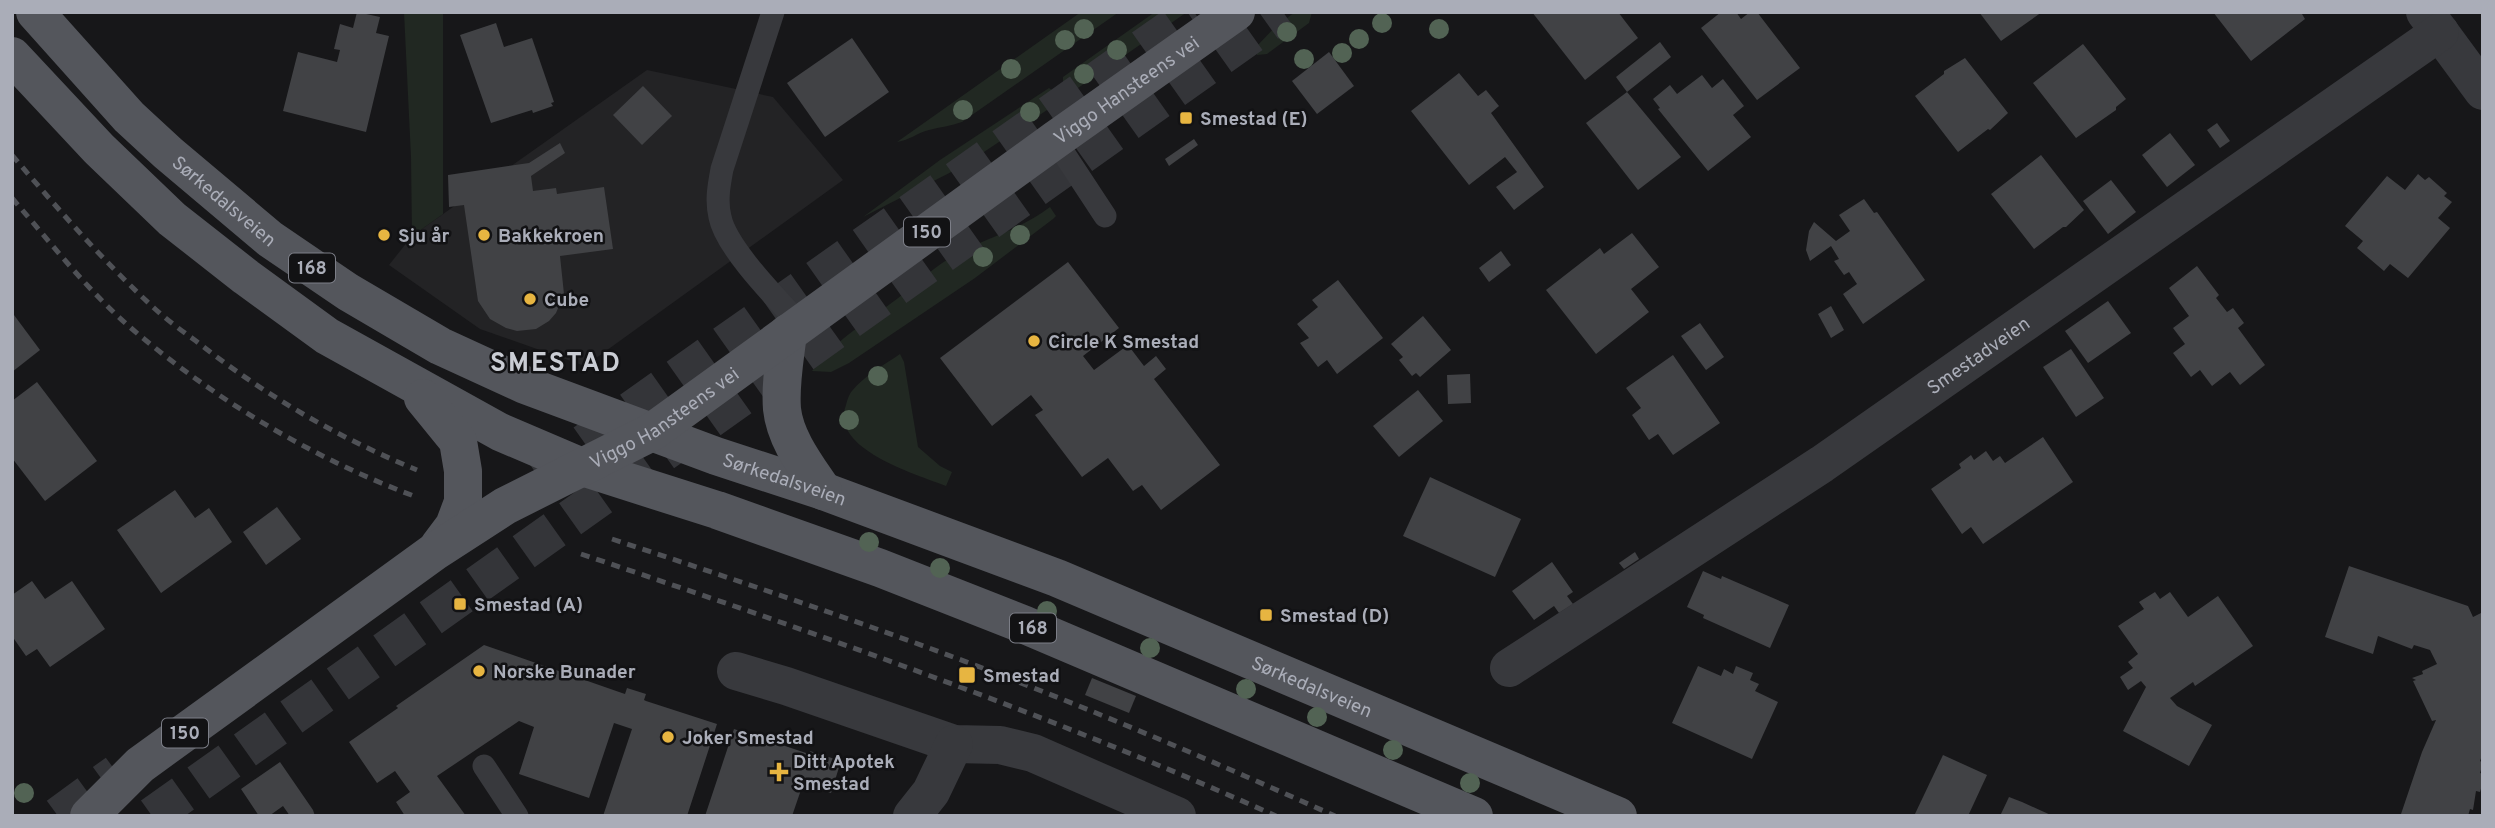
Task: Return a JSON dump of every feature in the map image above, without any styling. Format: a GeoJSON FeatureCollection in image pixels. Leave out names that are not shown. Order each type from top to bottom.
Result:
{"type":"FeatureCollection","features":[{"type":"Feature","properties":{"kind":"main road","name":"Sørkedalsveien"},"geometry":{"type":"LineString","coordinates":[[35,12],[129,117],[178,162],[281,247],[348,292],[440,346],[525,385],[1057,578],[1618,816]]}},
{"type":"Feature","properties":{"kind":"main road","name":"Viggo Hansteens vei"},"geometry":{"type":"LineString","coordinates":[[89,816],[140,765],[434,552],[505,506],[652,432],[1236,12]]}},
{"type":"Feature","properties":{"kind":"main road","name":"168"},"geometry":{"type":"LineString","coordinates":[[12,56],[99,149],[172,219],[327,337],[500,432],[582,467],[742,519],[1001,615],[1475,816]]}},
{"type":"Feature","properties":{"kind":"main road"},"geometry":{"type":"LineString","coordinates":[[794,329],[782,387],[782,412],[795,447],[823,491]]}},
{"type":"Feature","properties":{"kind":"main road"},"geometry":{"type":"LineString","coordinates":[[404,380],[432,407],[458,441],[463,471],[463,502],[454,526],[434,552]]}},
{"type":"Feature","properties":{"kind":"street"},"geometry":{"type":"LineString","coordinates":[[2432,22],[2483,91]]}},
{"type":"Feature","properties":{"kind":"street","name":"Smestadveien"},"geometry":{"type":"LineString","coordinates":[[1509,668],[1822,464],[2432,22]]}},
{"type":"Feature","properties":{"kind":"street"},"geometry":{"type":"LineString","coordinates":[[736,671],[954,744],[1000,745],[1033,753],[1177,816]]}},
{"type":"Feature","properties":{"kind":"street"},"geometry":{"type":"LineString","coordinates":[[912,816],[931,792],[954,744]]}},
{"type":"Feature","properties":{"kind":"lane"},"geometry":{"type":"LineString","coordinates":[[773,12],[722,169],[718,190],[720,217],[726,235],[794,329]]}},
{"type":"Feature","properties":{"kind":"lane"},"geometry":{"type":"LineString","coordinates":[[1055,140],[1105,216]]}},
{"type":"Feature","properties":{"kind":"lane"},"geometry":{"type":"LineString","coordinates":[[484,766],[517,816]]}},
{"type":"Feature","properties":{"kind":"shaded area"},"geometry":{"type":"Polygon","coordinates":[[[404,12],[443,12],[443,214],[412,236],[411,157],[404,12]]]}},
{"type":"Feature","properties":{"kind":"shaded area"},"geometry":{"type":"Polygon","coordinates":[[[1081,12],[1119,12],[962,122],[925,131],[897,142],[1081,12]]]}},
{"type":"Feature","properties":{"kind":"shaded area"},"geometry":{"type":"Polygon","coordinates":[[[1155,12],[1187,12],[1075,90],[1067,90],[1063,86],[1063,77],[1155,12]]]}},
{"type":"Feature","properties":{"kind":"shaded area"},"geometry":{"type":"Polygon","coordinates":[[[1295,12],[1312,12],[1309,23],[1267,54],[1257,55],[1255,48],[1275,27],[1295,12]]]}},
{"type":"Feature","properties":{"kind":"shaded area"},"geometry":{"type":"Polygon","coordinates":[[[647,70],[773,97],[843,180],[585,366],[480,329],[389,265],[412,236],[647,70]]]}},
{"type":"Feature","properties":{"kind":"shaded area"},"geometry":{"type":"Polygon","coordinates":[[[1049,88],[1059,95],[1056,104],[963,166],[863,217],[940,160],[1049,88]]]}},
{"type":"Feature","properties":{"kind":"shaded area"},"geometry":{"type":"Polygon","coordinates":[[[1050,207],[1056,216],[1053,219],[975,278],[849,363],[831,372],[812,371],[843,339],[943,262],[1029,221],[1050,207]]]}},
{"type":"Feature","properties":{"kind":"shaded area"},"geometry":{"type":"Polygon","coordinates":[[[900,354],[904,362],[918,447],[940,466],[952,472],[946,486],[878,458],[850,435],[844,421],[846,403],[852,391],[868,376],[900,354]]]}},
{"type":"Feature","properties":{"kind":"building"},"geometry":{"type":"Polygon","coordinates":[[[357,12],[380,17],[376,33],[389,36],[366,132],[283,111],[298,52],[337,62],[340,50],[334,49],[340,24],[353,28],[357,12]]]}},
{"type":"Feature","properties":{"kind":"building"},"geometry":{"type":"Polygon","coordinates":[[[1532,12],[1618,12],[1638,38],[1585,80],[1532,12]]]}},
{"type":"Feature","properties":{"kind":"building"},"geometry":{"type":"Polygon","coordinates":[[[1721,12],[1736,12],[1741,19],[1750,12],[1757,12],[1800,68],[1757,100],[1701,28],[1721,12]]]}},
{"type":"Feature","properties":{"kind":"building"},"geometry":{"type":"Polygon","coordinates":[[[1979,12],[2042,12],[2001,41],[1979,12]]]}},
{"type":"Feature","properties":{"kind":"building"},"geometry":{"type":"Polygon","coordinates":[[[2213,12],[2304,12],[2302,14],[2305,19],[2251,61],[2213,12]]]}},
{"type":"Feature","properties":{"kind":"building"},"geometry":{"type":"Polygon","coordinates":[[[496,23],[504,47],[532,38],[554,102],[551,103],[553,106],[491,123],[460,35],[496,23]]]}},
{"type":"Feature","properties":{"kind":"building"},"geometry":{"type":"Polygon","coordinates":[[[852,38],[889,92],[825,137],[787,83],[852,38]]]}},
{"type":"Feature","properties":{"kind":"building"},"geometry":{"type":"Polygon","coordinates":[[[1660,42],[1671,57],[1627,92],[1616,77],[1660,42]]]}},
{"type":"Feature","properties":{"kind":"building"},"geometry":{"type":"Polygon","coordinates":[[[2083,44],[2126,99],[2116,110],[2076,138],[2033,83],[2083,44]]]}},
{"type":"Feature","properties":{"kind":"building"},"geometry":{"type":"Polygon","coordinates":[[[1329,52],[1354,86],[1317,114],[1292,81],[1329,52]]]}},
{"type":"Feature","properties":{"kind":"building"},"geometry":{"type":"Polygon","coordinates":[[[1965,58],[2008,113],[1990,130],[1958,152],[1915,96],[1944,74],[1944,71],[1965,58]]]}},
{"type":"Feature","properties":{"kind":"building"},"geometry":{"type":"Polygon","coordinates":[[[1459,73],[1478,96],[1486,90],[1499,106],[1491,113],[1544,187],[1514,210],[1496,187],[1517,172],[1505,157],[1469,185],[1411,111],[1459,73]]]}},
{"type":"Feature","properties":{"kind":"building"},"geometry":{"type":"Polygon","coordinates":[[[1702,75],[1712,88],[1723,79],[1744,106],[1733,115],[1751,137],[1708,171],[1653,99],[1670,85],[1677,94],[1702,75]]]}},
{"type":"Feature","properties":{"kind":"building"},"geometry":{"type":"Polygon","coordinates":[[[643,86],[672,116],[642,145],[613,115],[643,86]]]}},
{"type":"Feature","properties":{"kind":"building"},"geometry":{"type":"Polygon","coordinates":[[[1627,92],[1681,157],[1638,190],[1586,123],[1627,92]]]}},
{"type":"Feature","properties":{"kind":"building"},"geometry":{"type":"Polygon","coordinates":[[[2217,123],[2230,141],[2220,148],[2207,130],[2217,123]]]}},
{"type":"Feature","properties":{"kind":"building"},"geometry":{"type":"Polygon","coordinates":[[[2170,133],[2195,165],[2167,187],[2142,155],[2170,133]]]}},
{"type":"Feature","properties":{"kind":"building"},"geometry":{"type":"Polygon","coordinates":[[[1194,139],[1198,145],[1169,166],[1165,159],[1194,139]]]}},
{"type":"Feature","properties":{"kind":"building"},"geometry":{"type":"Polygon","coordinates":[[[560,143],[565,153],[531,176],[533,191],[556,188],[557,194],[604,187],[613,249],[560,256],[564,294],[556,313],[536,329],[517,331],[490,319],[478,301],[464,205],[449,207],[448,175],[529,163],[560,143]]]}},
{"type":"Feature","properties":{"kind":"building"},"geometry":{"type":"Polygon","coordinates":[[[2041,155],[2084,210],[2066,227],[2034,249],[1991,194],[2041,155]]]}},
{"type":"Feature","properties":{"kind":"building"},"geometry":{"type":"Polygon","coordinates":[[[2418,174],[2425,180],[2429,177],[2447,193],[2444,196],[2452,202],[2438,218],[2450,228],[2408,278],[2390,264],[2384,271],[2357,248],[2363,241],[2345,226],[2387,176],[2405,190],[2418,174]]]}},
{"type":"Feature","properties":{"kind":"building"},"geometry":{"type":"Polygon","coordinates":[[[2111,180],[2136,212],[2108,234],[2083,201],[2111,180]]]}},
{"type":"Feature","properties":{"kind":"building"},"geometry":{"type":"Polygon","coordinates":[[[1864,199],[1874,213],[1877,212],[1925,280],[1863,324],[1843,294],[1857,284],[1849,272],[1844,275],[1834,261],[1839,259],[1831,246],[1810,261],[1806,250],[1809,231],[1814,222],[1836,241],[1850,231],[1839,215],[1864,199]]]}},
{"type":"Feature","properties":{"kind":"building"},"geometry":{"type":"Polygon","coordinates":[[[1632,233],[1659,267],[1631,289],[1649,312],[1596,354],[1546,290],[1600,248],[1604,254],[1632,233]]]}},
{"type":"Feature","properties":{"kind":"building"},"geometry":{"type":"Polygon","coordinates":[[[1501,251],[1511,265],[1489,282],[1479,268],[1501,251]]]}},
{"type":"Feature","properties":{"kind":"building"},"geometry":{"type":"Polygon","coordinates":[[[1068,262],[1119,328],[1083,356],[1094,370],[1128,345],[1144,366],[1156,356],[1166,369],[1154,379],[1220,465],[1161,510],[1142,485],[1133,491],[1108,458],[1082,477],[1035,415],[1043,410],[1031,395],[992,426],[940,358],[1068,262]]]}},
{"type":"Feature","properties":{"kind":"building"},"geometry":{"type":"Polygon","coordinates":[[[2197,266],[2219,295],[2216,298],[2227,312],[2233,308],[2244,323],[2238,328],[2265,365],[2240,385],[2230,372],[2212,386],[2200,370],[2191,377],[2173,353],[2185,344],[2173,328],[2189,316],[2169,288],[2197,266]]]}},
{"type":"Feature","properties":{"kind":"building"},"geometry":{"type":"Polygon","coordinates":[[[1338,280],[1383,338],[1337,374],[1327,360],[1318,367],[1300,343],[1309,338],[1297,324],[1318,307],[1312,300],[1338,280]]]}},
{"type":"Feature","properties":{"kind":"building"},"geometry":{"type":"Polygon","coordinates":[[[2108,301],[2131,333],[2088,363],[2065,331],[2108,301]]]}},
{"type":"Feature","properties":{"kind":"building"},"geometry":{"type":"Polygon","coordinates":[[[1831,306],[1844,330],[1831,338],[1818,314],[1831,306]]]}},
{"type":"Feature","properties":{"kind":"building"},"geometry":{"type":"Polygon","coordinates":[[[14,315],[40,350],[12,372],[12,316],[14,315]]]}},
{"type":"Feature","properties":{"kind":"building"},"geometry":{"type":"Polygon","coordinates":[[[1423,316],[1451,350],[1420,377],[1416,373],[1412,376],[1399,360],[1403,357],[1391,344],[1423,316]]]}},
{"type":"Feature","properties":{"kind":"building"},"geometry":{"type":"Polygon","coordinates":[[[1700,323],[1724,357],[1706,370],[1681,336],[1700,323]]]}},
{"type":"Feature","properties":{"kind":"building"},"geometry":{"type":"Polygon","coordinates":[[[2071,349],[2104,398],[2076,417],[2043,367],[2071,349]]]}},
{"type":"Feature","properties":{"kind":"building"},"geometry":{"type":"Polygon","coordinates":[[[1673,355],[1720,423],[1673,455],[1658,434],[1649,440],[1632,415],[1641,408],[1626,388],[1673,355]]]}},
{"type":"Feature","properties":{"kind":"building"},"geometry":{"type":"Polygon","coordinates":[[[1470,374],[1471,403],[1448,404],[1447,375],[1470,374]]]}},
{"type":"Feature","properties":{"kind":"building"},"geometry":{"type":"Polygon","coordinates":[[[37,382],[97,461],[45,501],[12,458],[12,401],[37,382]]]}},
{"type":"Feature","properties":{"kind":"building"},"geometry":{"type":"Polygon","coordinates":[[[1418,390],[1443,421],[1399,457],[1373,426],[1418,390]]]}},
{"type":"Feature","properties":{"kind":"building"},"geometry":{"type":"Polygon","coordinates":[[[2043,437],[2073,482],[1983,544],[1971,527],[1962,534],[1931,489],[1961,468],[1959,464],[1971,455],[1974,460],[1986,451],[1993,461],[2000,456],[2005,463],[2043,437]]]}},
{"type":"Feature","properties":{"kind":"building"},"geometry":{"type":"Polygon","coordinates":[[[1430,477],[1521,519],[1495,577],[1403,536],[1430,477]]]}},
{"type":"Feature","properties":{"kind":"building"},"geometry":{"type":"Polygon","coordinates":[[[175,490],[195,518],[209,508],[232,542],[161,593],[117,530],[175,490]]]}},
{"type":"Feature","properties":{"kind":"building"},"geometry":{"type":"Polygon","coordinates":[[[277,507],[301,539],[266,565],[243,532],[277,507]]]}},
{"type":"Feature","properties":{"kind":"building"},"geometry":{"type":"Polygon","coordinates":[[[1635,552],[1639,559],[1624,569],[1619,563],[1635,552]]]}},
{"type":"Feature","properties":{"kind":"building"},"geometry":{"type":"Polygon","coordinates":[[[1552,562],[1573,592],[1567,596],[1573,604],[1559,613],[1554,606],[1534,620],[1512,591],[1552,562]]]}},
{"type":"Feature","properties":{"kind":"building"},"geometry":{"type":"Polygon","coordinates":[[[2349,566],[2468,606],[2473,617],[2483,612],[2483,753],[2480,761],[2483,763],[2480,773],[2483,774],[2483,782],[2480,792],[2476,791],[2473,810],[2470,809],[2468,816],[2401,814],[2436,720],[2432,721],[2413,681],[2416,680],[2412,678],[2437,664],[2430,650],[2414,645],[2412,649],[2378,636],[2373,654],[2325,637],[2349,566]]]}},
{"type":"Feature","properties":{"kind":"building"},"geometry":{"type":"Polygon","coordinates":[[[1703,571],[1721,579],[1722,576],[1789,605],[1770,648],[1703,618],[1704,615],[1687,607],[1703,571]]]}},
{"type":"Feature","properties":{"kind":"building"},"geometry":{"type":"Polygon","coordinates":[[[32,581],[45,599],[72,581],[105,629],[50,667],[37,649],[26,656],[12,636],[12,595],[32,581]]]}},
{"type":"Feature","properties":{"kind":"building"},"geometry":{"type":"Polygon","coordinates":[[[2155,592],[2160,599],[2170,592],[2188,617],[2218,596],[2253,646],[2195,686],[2193,682],[2170,698],[2177,706],[2212,725],[2189,766],[2123,731],[2146,687],[2141,681],[2128,690],[2120,677],[2133,668],[2128,662],[2138,654],[2118,626],[2144,609],[2139,602],[2155,592]]]}},
{"type":"Feature","properties":{"kind":"building"},"geometry":{"type":"Polygon","coordinates":[[[484,645],[625,694],[627,688],[646,694],[646,701],[717,724],[687,816],[603,816],[632,729],[614,723],[589,798],[519,774],[534,727],[519,721],[437,776],[466,816],[405,816],[396,802],[410,792],[395,771],[377,783],[349,742],[484,645]]]}},
{"type":"Feature","properties":{"kind":"building"},"geometry":{"type":"Polygon","coordinates":[[[1698,666],[1721,676],[1724,669],[1733,674],[1736,666],[1753,673],[1750,680],[1759,684],[1755,691],[1778,702],[1752,759],[1672,723],[1698,666]]]}},
{"type":"Feature","properties":{"kind":"building"},"geometry":{"type":"Polygon","coordinates":[[[1092,678],[1136,696],[1129,713],[1085,695],[1092,678]]]}},
{"type":"Feature","properties":{"kind":"building"},"geometry":{"type":"Polygon","coordinates":[[[734,729],[809,754],[810,751],[841,761],[831,793],[803,784],[792,816],[705,816],[734,729]]]}},
{"type":"Feature","properties":{"kind":"building"},"geometry":{"type":"Polygon","coordinates":[[[1943,755],[1987,775],[1968,816],[1914,816],[1943,755]]]}},
{"type":"Feature","properties":{"kind":"building"},"geometry":{"type":"Polygon","coordinates":[[[280,762],[315,816],[290,816],[283,806],[269,816],[259,816],[241,789],[280,762]]]}},
{"type":"Feature","properties":{"kind":"building"},"geometry":{"type":"Polygon","coordinates":[[[2009,797],[2022,802],[2053,816],[2000,816],[2009,797]]]}},
{"type":"Feature","properties":{"kind":"tunnel"},"geometry":{"type":"LineString","coordinates":[[538,476],[1194,12]]}},
{"type":"Feature","properties":{"kind":"tunnel"},"geometry":{"type":"LineString","coordinates":[[152,816],[1283,12]]}},
{"type":"Feature","properties":{"kind":"tunnel"},"geometry":{"type":"LineString","coordinates":[[58,816],[117,773]]}},
{"type":"Feature","properties":{"kind":"railway"},"geometry":{"type":"LineString","coordinates":[[12,155],[99,253],[135,290],[175,325],[275,397],[329,429],[417,470]]}},
{"type":"Feature","properties":{"kind":"railway"},"geometry":{"type":"LineString","coordinates":[[12,198],[99,298],[131,328],[196,379],[302,445],[338,464],[414,496]]}},
{"type":"Feature","properties":{"kind":"railway"},"geometry":{"type":"LineString","coordinates":[[612,539],[854,621],[998,674],[1168,743],[1335,816]]}},
{"type":"Feature","properties":{"kind":"railway"},"geometry":{"type":"LineString","coordinates":[[581,554],[931,676],[1105,743],[1276,816]]}},
{"type":"Feature","properties":{"kind":"place","name":"Smestad (E)"},"geometry":{"type":"Point","coordinates":[1186,118]}},
{"type":"Feature","properties":{"kind":"place","name":"Sju år"},"geometry":{"type":"Point","coordinates":[384,235]}},
{"type":"Feature","properties":{"kind":"place","name":"Bakkekroen"},"geometry":{"type":"Point","coordinates":[484,235]}},
{"type":"Feature","properties":{"kind":"place","name":"Cube"},"geometry":{"type":"Point","coordinates":[530,299]}},
{"type":"Feature","properties":{"kind":"place","name":"Circle K Smestad"},"geometry":{"type":"Point","coordinates":[1034,341]}},
{"type":"Feature","properties":{"kind":"place","name":"Smestad (A)"},"geometry":{"type":"Point","coordinates":[460,604]}},
{"type":"Feature","properties":{"kind":"place","name":"Smestad (D)"},"geometry":{"type":"Point","coordinates":[1266,615]}},
{"type":"Feature","properties":{"kind":"place","name":"Norske Bunader"},"geometry":{"type":"Point","coordinates":[479,671]}},
{"type":"Feature","properties":{"kind":"place","name":"Smestad"},"geometry":{"type":"Point","coordinates":[967,675]}},
{"type":"Feature","properties":{"kind":"place","name":"Joker Smestad"},"geometry":{"type":"Point","coordinates":[668,737]}},
{"type":"Feature","properties":{"kind":"place","name":"Ditt Apotek Smestad"},"geometry":{"type":"Point","coordinates":[779,772]}},
{"type":"Feature","properties":{"kind":"district","name":"SMESTAD"},"geometry":{"type":"Point","coordinates":[556,362]}}]}
